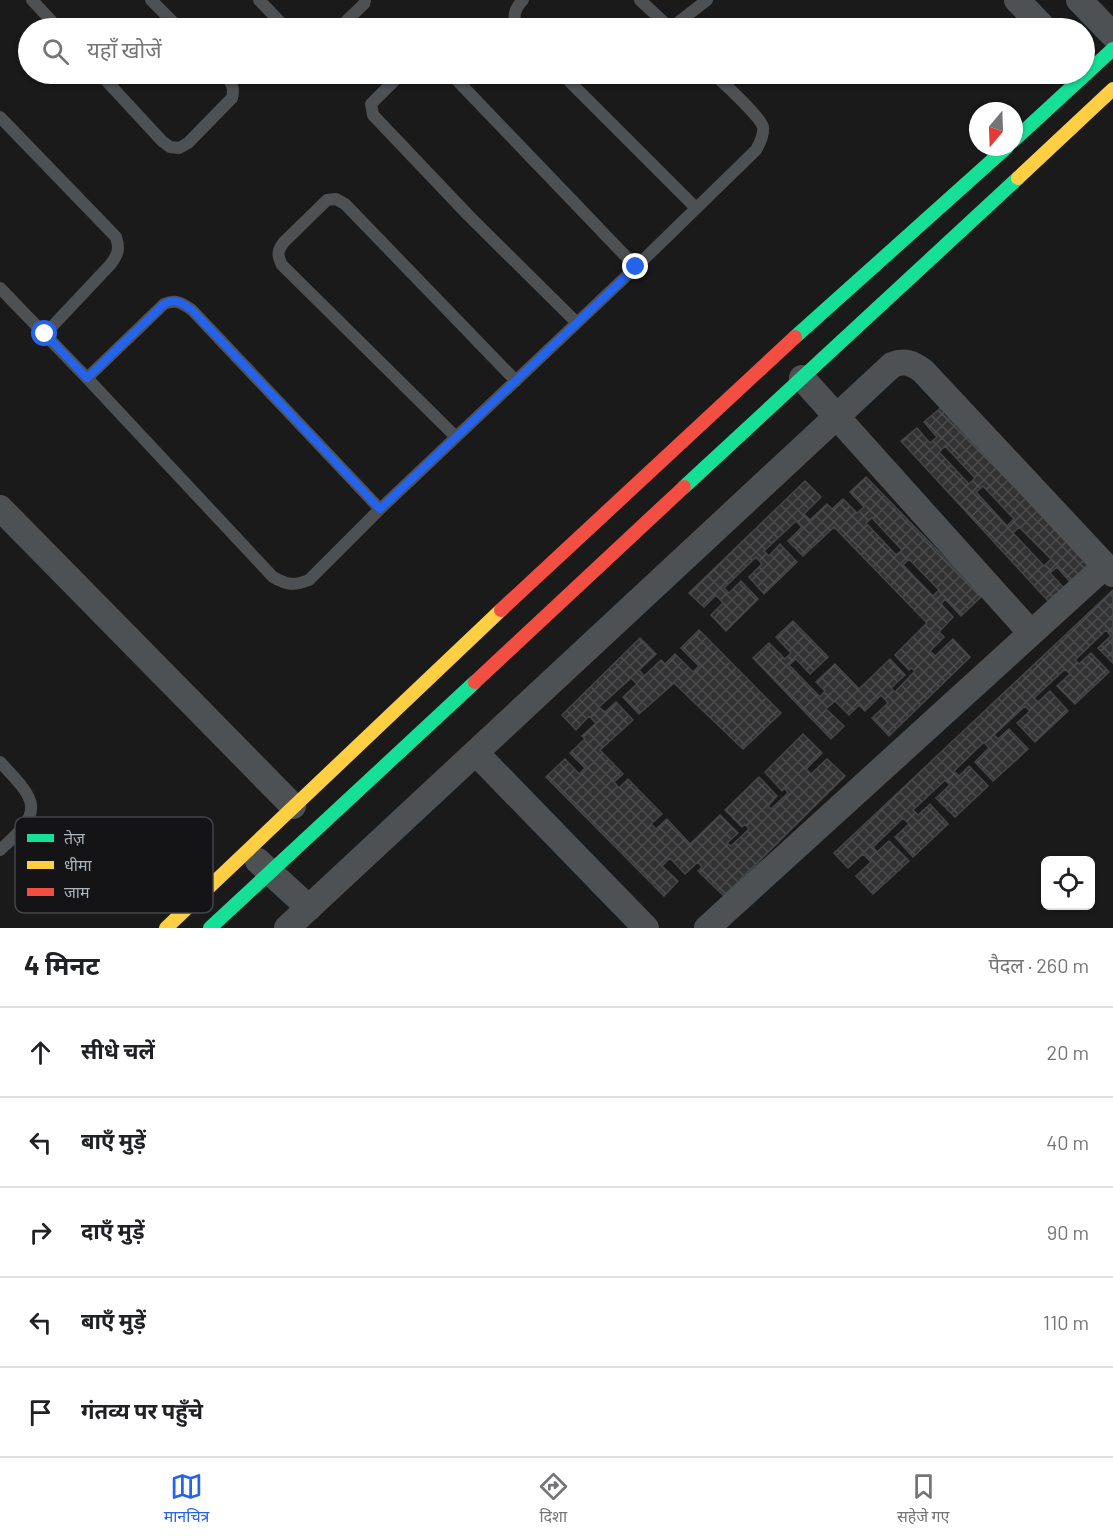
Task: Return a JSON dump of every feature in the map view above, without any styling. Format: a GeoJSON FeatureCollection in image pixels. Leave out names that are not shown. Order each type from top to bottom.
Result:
{"type":"FeatureCollection","features":[{"type":"Feature","properties":{"kind":"street"},"geometry":{"type":"LineString","coordinates":[[1017,0],[1034,18]]}},
{"type":"Feature","properties":{"kind":"street"},"geometry":{"type":"LineString","coordinates":[[1078,0],[1113,35]]}},
{"type":"Feature","properties":{"kind":"street"},"geometry":{"type":"LineString","coordinates":[[1095,63],[1113,48]]}},
{"type":"Feature","properties":{"kind":"street"},"geometry":{"type":"LineString","coordinates":[[210,928],[1110,92],[1095,79]]}},
{"type":"Feature","properties":{"kind":"street"},"geometry":{"type":"LineString","coordinates":[[1023,131],[1072,84]]}},
{"type":"Feature","properties":{"kind":"street"},"geometry":{"type":"LineString","coordinates":[[213,883],[560,554],[997,156]]}},
{"type":"Feature","properties":{"kind":"street"},"geometry":{"type":"LineString","coordinates":[[287,928],[892,365],[902,361],[914,364],[1109,570],[1031,633],[707,928]]}},
{"type":"Feature","properties":{"kind":"street"},"geometry":{"type":"LineString","coordinates":[[802,378],[1031,633]]}},
{"type":"Feature","properties":{"kind":"street"},"geometry":{"type":"LineString","coordinates":[[0,508],[294,806]]}},
{"type":"Feature","properties":{"kind":"street"},"geometry":{"type":"LineString","coordinates":[[476,753],[645,928]]}},
{"type":"Feature","properties":{"kind":"street"},"geometry":{"type":"LineString","coordinates":[[246,851],[309,908]]}},
{"type":"Feature","properties":{"kind":"street"},"geometry":{"type":"LineString","coordinates":[[166,928],[182,913]]}},
{"type":"Feature","properties":{"kind":"lane"},"geometry":{"type":"LineString","coordinates":[[32,0],[49,18]]}},
{"type":"Feature","properties":{"kind":"lane"},"geometry":{"type":"LineString","coordinates":[[151,0],[169,18]]}},
{"type":"Feature","properties":{"kind":"lane"},"geometry":{"type":"LineString","coordinates":[[259,0],[276,18]]}},
{"type":"Feature","properties":{"kind":"lane"},"geometry":{"type":"LineString","coordinates":[[349,18],[364,4],[365,0]]}},
{"type":"Feature","properties":{"kind":"lane"},"geometry":{"type":"LineString","coordinates":[[514,18],[514,13],[523,0]]}},
{"type":"Feature","properties":{"kind":"lane"},"geometry":{"type":"LineString","coordinates":[[640,0],[659,18]]}},
{"type":"Feature","properties":{"kind":"lane"},"geometry":{"type":"LineString","coordinates":[[683,18],[706,0]]}},
{"type":"Feature","properties":{"kind":"lane"},"geometry":{"type":"LineString","coordinates":[[109,84],[162,141],[170,147],[179,148],[188,143],[232,99],[234,90],[232,84]]}},
{"type":"Feature","properties":{"kind":"lane"},"geometry":{"type":"LineString","coordinates":[[391,84],[371,104],[373,115],[469,216],[577,323]]}},
{"type":"Feature","properties":{"kind":"lane"},"geometry":{"type":"LineString","coordinates":[[461,84],[636,267]]}},
{"type":"Feature","properties":{"kind":"lane"},"geometry":{"type":"LineString","coordinates":[[572,84],[695,207]]}},
{"type":"Feature","properties":{"kind":"lane"},"geometry":{"type":"LineString","coordinates":[[0,288],[273,577],[285,584],[296,585],[309,580],[380,509],[756,150],[762,139],[763,127],[756,116],[724,84]]}},
{"type":"Feature","properties":{"kind":"lane"},"geometry":{"type":"LineString","coordinates":[[0,117],[117,237],[120,247],[117,257],[110,266],[45,334]]}},
{"type":"Feature","properties":{"kind":"lane"},"geometry":{"type":"LineString","coordinates":[[456,437],[282,265],[278,257],[278,250],[327,200],[336,199],[345,204],[516,381]]}},
{"type":"Feature","properties":{"kind":"lane"},"geometry":{"type":"LineString","coordinates":[[87,378],[164,304],[171,300],[181,303],[192,310],[380,509]]}},
{"type":"Feature","properties":{"kind":"lane"},"geometry":{"type":"LineString","coordinates":[[0,762],[26,789],[31,803],[30,817]]}},
{"type":"Feature","properties":{"kind":"lane"},"geometry":{"type":"LineString","coordinates":[[0,850],[15,835]]}},
{"type":"Feature","properties":{"kind":"building"},"geometry":{"type":"Polygon","coordinates":[[[943,406],[1090,566],[1071,583],[1057,567],[1050,573],[1065,589],[1050,603],[901,441],[917,428],[930,443],[937,437],[924,422],[943,406]],[[945,446],[939,452],[969,484],[975,478],[945,446]],[[983,486],[976,492],[1007,526],[1014,519],[983,486]],[[1019,527],[1013,533],[1044,566],[1051,559],[1019,527]]]}},
{"type":"Feature","properties":{"kind":"building"},"geometry":{"type":"Polygon","coordinates":[[[866,477],[982,596],[961,616],[945,599],[941,604],[953,617],[939,632],[944,637],[930,651],[935,656],[953,639],[970,657],[889,736],[872,718],[888,703],[881,695],[865,711],[859,705],[849,715],[835,701],[826,709],[844,726],[831,739],[753,658],[769,643],[785,659],[791,653],[776,637],[793,621],[828,657],[810,674],[796,659],[789,665],[820,697],[825,691],[816,682],[835,664],[859,689],[890,659],[905,675],[891,688],[895,692],[915,671],[911,668],[909,670],[895,655],[927,623],[834,527],[803,556],[788,541],[802,527],[796,521],[764,551],[769,556],[780,544],[797,562],[764,594],[749,577],[762,564],[756,557],[724,588],[729,593],[741,581],[758,599],[726,631],[711,615],[723,603],[716,595],[704,607],[689,593],[805,481],[821,497],[804,514],[810,520],[827,504],[832,509],[843,499],[857,513],[864,507],[850,492],[866,477]],[[872,518],[866,523],[896,555],[902,550],[872,518]],[[909,559],[903,565],[933,596],[939,590],[909,559]]]}},
{"type":"Feature","properties":{"kind":"building"},"geometry":{"type":"Polygon","coordinates":[[[1113,590],[1113,663],[1098,648],[1111,636],[1106,630],[1075,660],[1079,664],[1091,653],[1109,672],[1075,704],[1057,686],[1070,674],[1065,669],[1034,698],[1038,702],[1050,691],[1068,711],[1035,742],[1017,723],[1030,711],[1025,706],[994,735],[998,739],[1009,729],[1028,749],[993,781],[975,762],[989,748],[984,742],[954,771],[959,776],[969,766],[988,786],[955,817],[936,798],[950,785],[945,780],[913,810],[918,815],[930,804],[948,824],[913,857],[895,837],[909,824],[903,818],[873,847],[877,852],[889,841],[909,861],[873,894],[856,876],[871,862],[863,854],[848,868],[834,853],[1113,590]]]}},
{"type":"Feature","properties":{"kind":"building"},"geometry":{"type":"Polygon","coordinates":[[[699,630],[781,713],[743,749],[674,683],[639,714],[623,697],[637,684],[631,678],[599,707],[605,712],[616,702],[633,720],[600,750],[623,774],[614,782],[619,788],[628,779],[662,814],[651,824],[656,829],[667,819],[690,844],[720,815],[738,833],[727,843],[731,846],[749,829],[745,824],[742,827],[725,810],[759,777],[777,796],[768,806],[771,809],[788,793],[785,788],[782,791],[765,772],[803,734],[822,753],[806,769],[811,774],[827,759],[845,776],[724,896],[698,871],[702,867],[698,862],[685,874],[670,858],[662,866],[678,881],[664,896],[546,777],[565,759],[579,774],[585,768],[570,753],[585,739],[582,736],[596,723],[589,716],[576,730],[562,715],[640,638],[656,654],[639,670],[644,676],[661,660],[665,664],[675,654],[693,672],[699,666],[681,648],[699,630]]]}},
{"type":"Feature","properties":{"kind":"traffic: fast"},"geometry":{"type":"LineString","coordinates":[[1095,66],[1113,49]]}},
{"type":"Feature","properties":{"kind":"traffic: fast"},"geometry":{"type":"LineString","coordinates":[[1023,132],[1075,84]]}},
{"type":"Feature","properties":{"kind":"traffic: fast"},"geometry":{"type":"LineString","coordinates":[[795,337],[997,156]]}},
{"type":"Feature","properties":{"kind":"traffic: fast"},"geometry":{"type":"LineString","coordinates":[[684,487],[1018,178]]}},
{"type":"Feature","properties":{"kind":"traffic: fast"},"geometry":{"type":"LineString","coordinates":[[210,928],[475,682]]}},
{"type":"Feature","properties":{"kind":"traffic: slow"},"geometry":{"type":"LineString","coordinates":[[1018,178],[1113,89]]}},
{"type":"Feature","properties":{"kind":"traffic: slow"},"geometry":{"type":"LineString","coordinates":[[213,883],[501,610]]}},
{"type":"Feature","properties":{"kind":"traffic: slow"},"geometry":{"type":"LineString","coordinates":[[166,928],[182,913]]}},
{"type":"Feature","properties":{"kind":"traffic: jam"},"geometry":{"type":"LineString","coordinates":[[501,610],[795,337]]}},
{"type":"Feature","properties":{"kind":"traffic: jam"},"geometry":{"type":"LineString","coordinates":[[475,682],[684,487]]}},
{"type":"Feature","properties":{"kind":"route"},"geometry":{"type":"LineString","coordinates":[[45,334],[87,378],[156,310],[171,300],[181,303],[192,310],[380,509],[636,267]]}}]}
